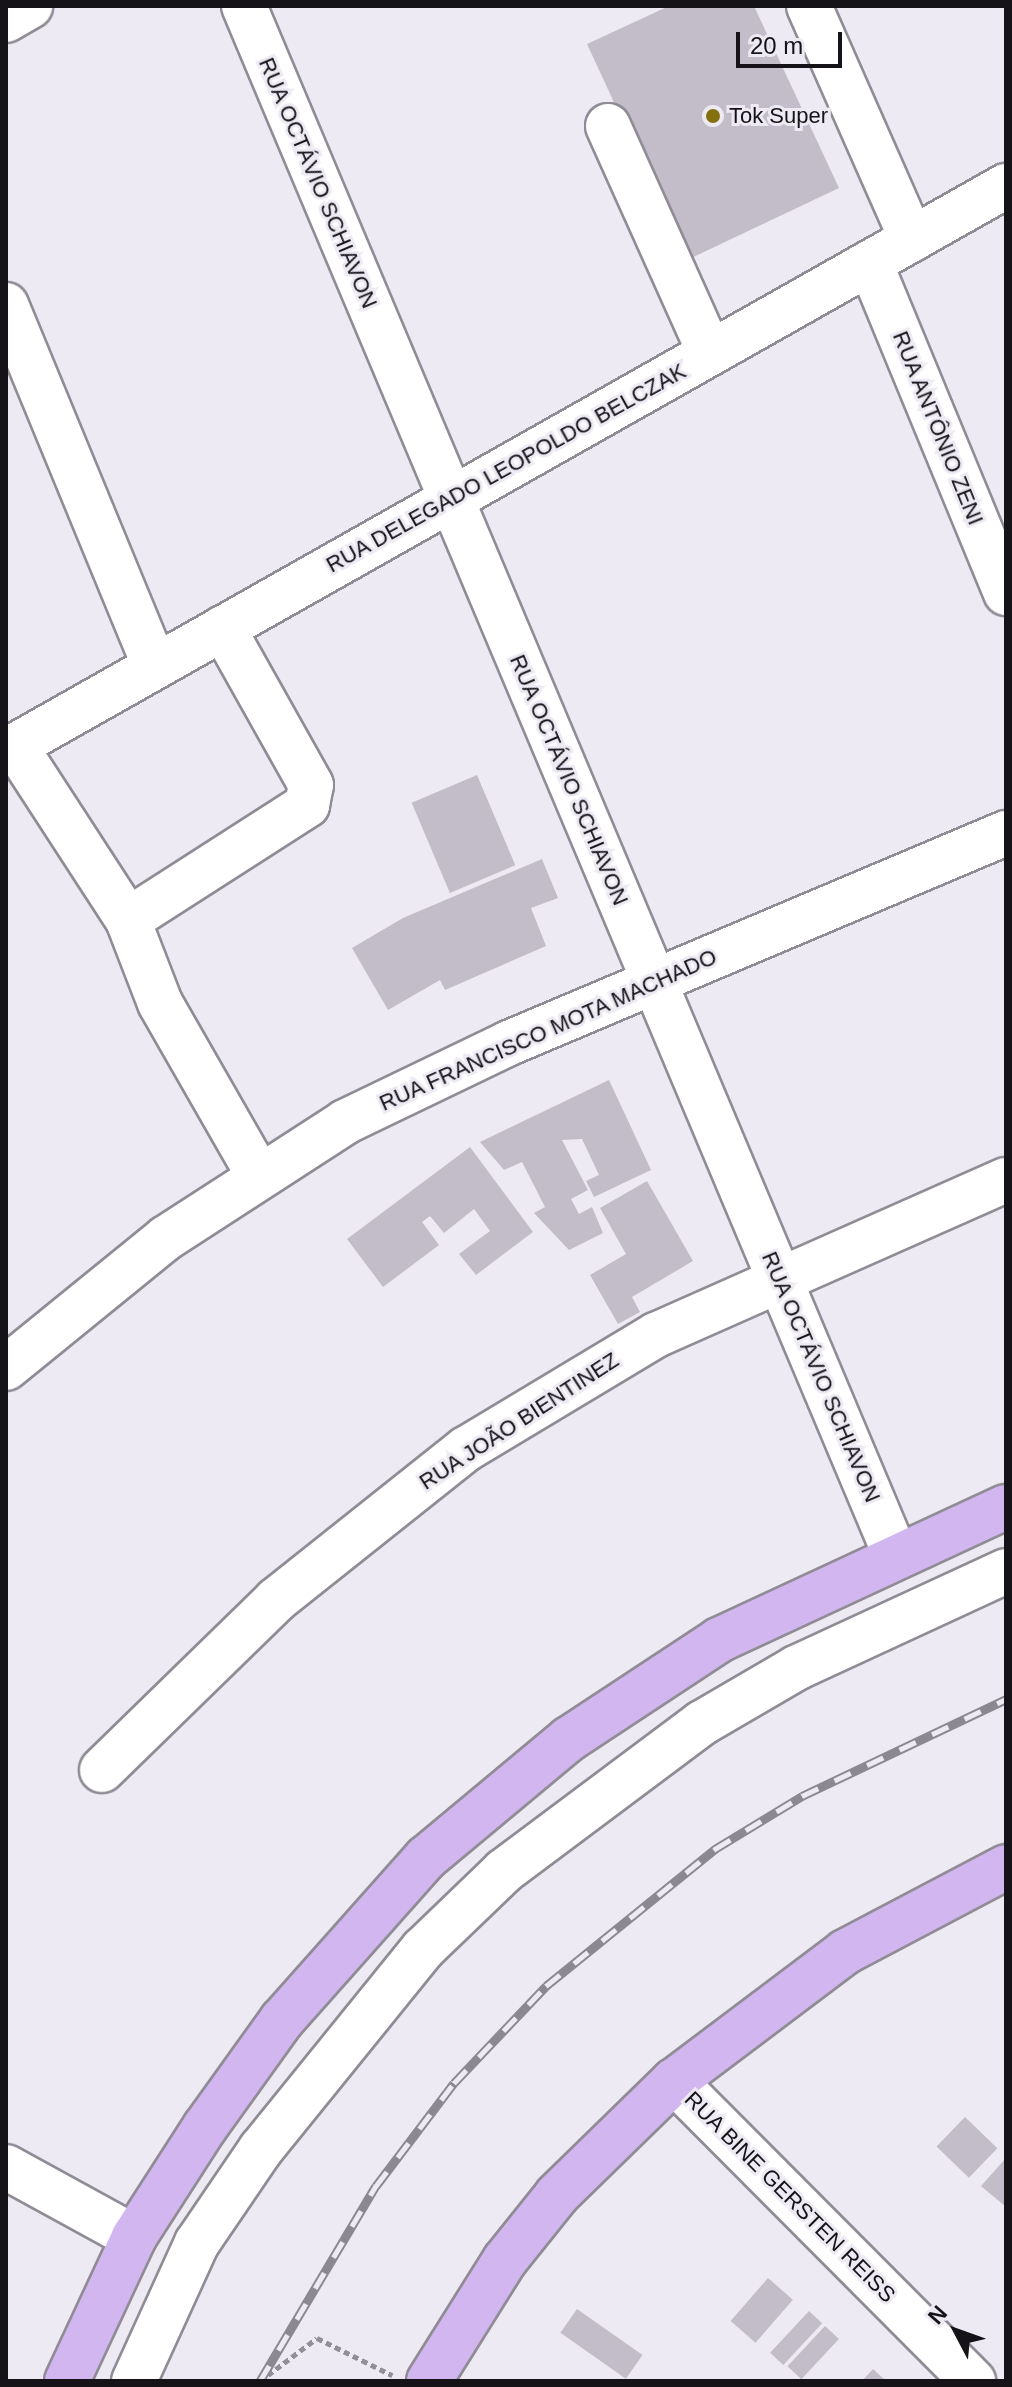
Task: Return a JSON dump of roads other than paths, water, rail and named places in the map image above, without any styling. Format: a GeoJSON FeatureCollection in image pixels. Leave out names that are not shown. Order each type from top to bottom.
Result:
{"type":"FeatureCollection","features":[{"type":"Feature","properties":{"kind":"main road"},"geometry":{"type":"LineString","coordinates":[[67,2381],[134,2237],[282,2020],[361,1927],[495,1795],[719,1640],[895,1554],[1006,1507]]}},
{"type":"Feature","properties":{"kind":"main road"},"geometry":{"type":"LineString","coordinates":[[429,2381],[505,2260],[557,2195],[674,2081],[845,1952],[1006,1867]]}},
{"type":"Feature","properties":{"kind":"street"},"geometry":{"type":"LineString","coordinates":[[6,20],[30,6]]}},
{"type":"Feature","properties":{"kind":"street","name":"RUA OCTÁVIO SCHIAVON"},"geometry":{"type":"LineString","coordinates":[[244,6],[895,1554]]}},
{"type":"Feature","properties":{"kind":"street"},"geometry":{"type":"LineString","coordinates":[[809,6],[912,239]]}},
{"type":"Feature","properties":{"kind":"street"},"geometry":{"type":"LineString","coordinates":[[608,126],[710,353]]}},
{"type":"Feature","properties":{"kind":"street","name":"RUA DELEGADO LEOPOLDO BELCZAK"},"geometry":{"type":"LineString","coordinates":[[10,748],[1006,186]]}},
{"type":"Feature","properties":{"kind":"street","name":"RUA ANTÔNIO ZENI"},"geometry":{"type":"LineString","coordinates":[[870,263],[1006,593]]}},
{"type":"Feature","properties":{"kind":"street"},"geometry":{"type":"LineString","coordinates":[[6,305],[155,666]]}},
{"type":"Feature","properties":{"kind":"street"},"geometry":{"type":"LineString","coordinates":[[128,920],[307,805],[311,785],[223,628]]}},
{"type":"Feature","properties":{"kind":"street"},"geometry":{"type":"LineString","coordinates":[[10,748],[128,920],[160,1003],[258,1174]]}},
{"type":"Feature","properties":{"kind":"street","name":"RUA FRANCISCO MOTA MACHADO"},"geometry":{"type":"LineString","coordinates":[[6,1368],[258,1174],[425,1080],[1006,833]]}},
{"type":"Feature","properties":{"kind":"street","name":"RUA JOÃO BIENTINEZ"},"geometry":{"type":"LineString","coordinates":[[102,1770],[276,1600],[440,1468],[553,1393],[779,1275],[1006,1180]]}},
{"type":"Feature","properties":{"kind":"street"},"geometry":{"type":"LineString","coordinates":[[134,2381],[197,2243],[261,2149],[423,1949],[504,1871],[702,1723],[796,1668],[1006,1571]]}},
{"type":"Feature","properties":{"kind":"street","name":"RUA BINE GERSTEN REISS"},"geometry":{"type":"LineString","coordinates":[[674,2081],[973,2381]]}},
{"type":"Feature","properties":{"kind":"street"},"geometry":{"type":"LineString","coordinates":[[6,2167],[134,2237]]}},
{"type":"Feature","properties":{"kind":"railway"},"geometry":{"type":"LineString","coordinates":[[260,2381],[376,2186],[454,2083],[546,1986],[715,1849],[802,1796],[1006,1699]]}},
{"type":"Feature","properties":{"kind":"place","name":"Tok Super"},"geometry":{"type":"Point","coordinates":[713,116]}}]}
